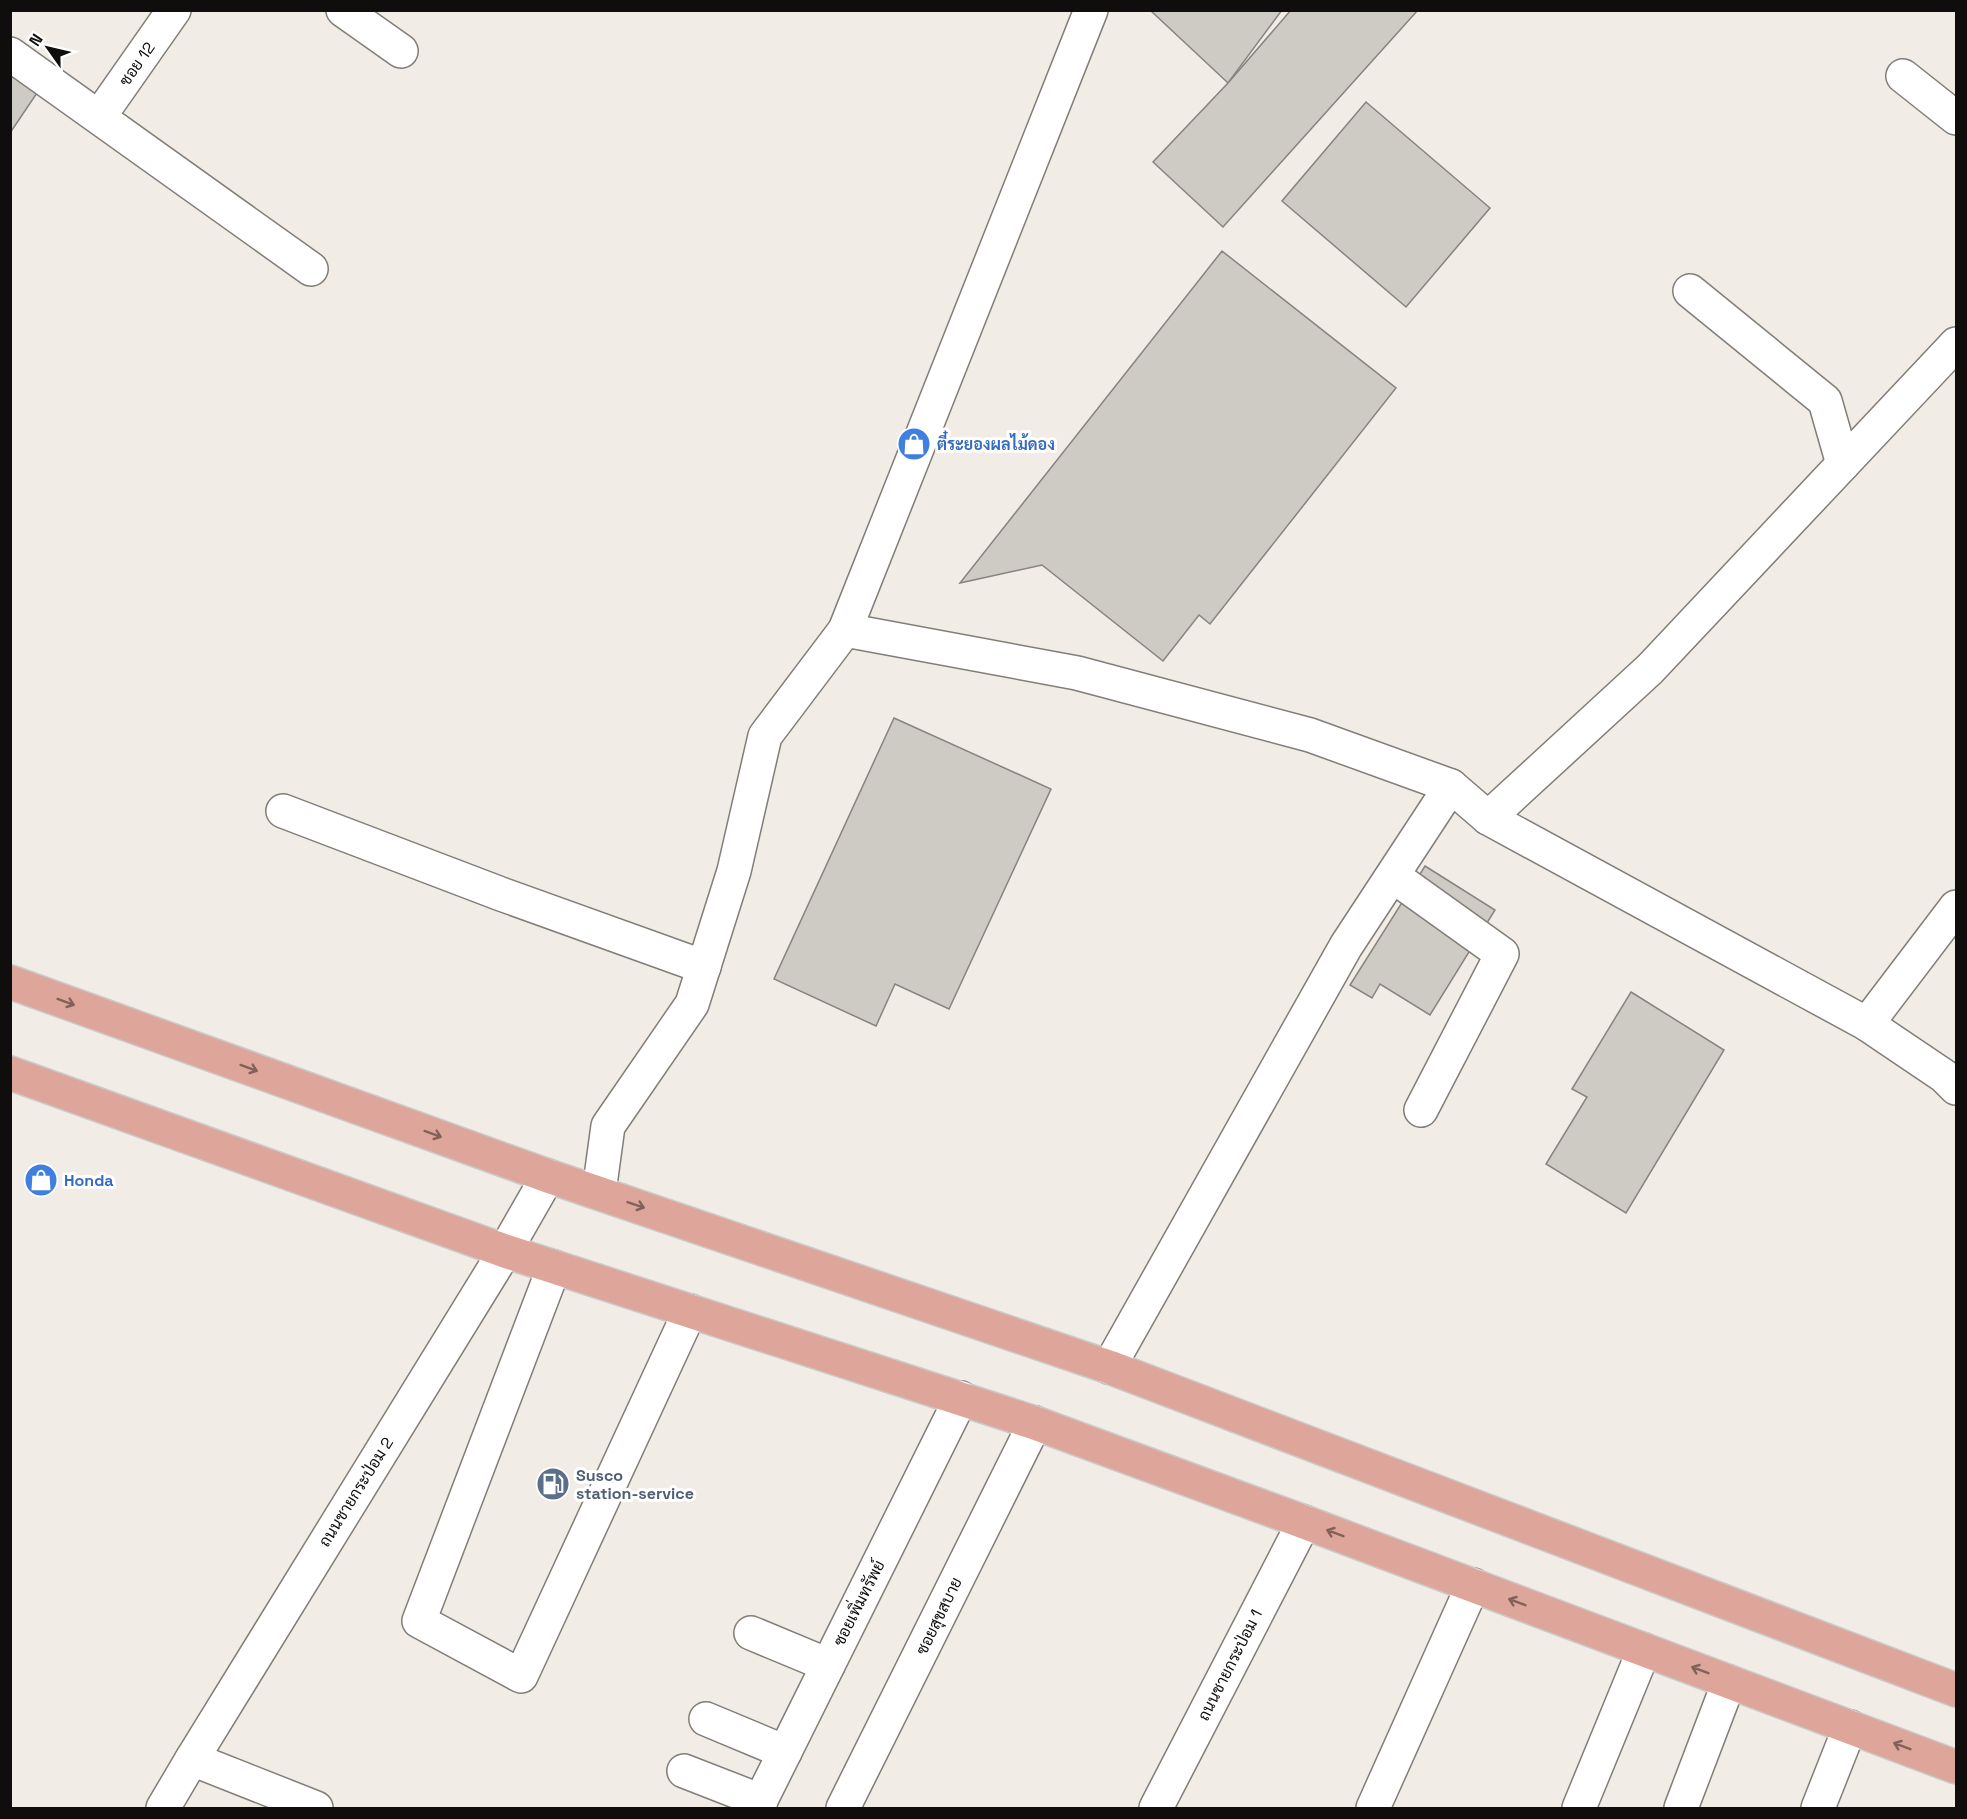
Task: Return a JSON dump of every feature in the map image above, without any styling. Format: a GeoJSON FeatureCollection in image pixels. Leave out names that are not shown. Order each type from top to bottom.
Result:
{"type":"FeatureCollection","features":[{"type":"Feature","properties":{"kind":"main road"},"geometry":{"type":"LineString","coordinates":[[10,982],[548,1176],[1109,1367],[1956,1690]]}},
{"type":"Feature","properties":{"kind":"main road"},"geometry":{"type":"LineString","coordinates":[[10,1073],[505,1251],[1035,1423],[1956,1767]]}},
{"type":"Feature","properties":{"kind":"street","name":"ซอย 12"},"geometry":{"type":"LineString","coordinates":[[99,117],[174,10]]}},
{"type":"Feature","properties":{"kind":"street"},"geometry":{"type":"LineString","coordinates":[[343,10],[401,51]]}},
{"type":"Feature","properties":{"kind":"street"},"geometry":{"type":"LineString","coordinates":[[599,1192],[608,1126],[692,1004],[734,871],[765,736],[844,630],[1091,10]]}},
{"type":"Feature","properties":{"kind":"street"},"geometry":{"type":"LineString","coordinates":[[10,54],[310,269]]}},
{"type":"Feature","properties":{"kind":"street"},"geometry":{"type":"LineString","coordinates":[[1903,76],[1956,118]]}},
{"type":"Feature","properties":{"kind":"street"},"geometry":{"type":"LineString","coordinates":[[1690,291],[1825,401],[1843,464]]}},
{"type":"Feature","properties":{"kind":"street"},"geometry":{"type":"LineString","coordinates":[[1488,818],[1650,669],[1956,344]]}},
{"type":"Feature","properties":{"kind":"street"},"geometry":{"type":"LineString","coordinates":[[844,630],[1077,673],[1310,735],[1451,786],[1488,818],[1867,1024],[1944,1076],[1956,1088]]}},
{"type":"Feature","properties":{"kind":"street"},"geometry":{"type":"LineString","coordinates":[[1109,1367],[1346,946],[1451,786]]}},
{"type":"Feature","properties":{"kind":"street"},"geometry":{"type":"LineString","coordinates":[[283,811],[490,890],[704,967]]}},
{"type":"Feature","properties":{"kind":"street"},"geometry":{"type":"LineString","coordinates":[[1393,876],[1502,954],[1422,1110]]}},
{"type":"Feature","properties":{"kind":"street"},"geometry":{"type":"LineString","coordinates":[[1867,1024],[1956,906]]}},
{"type":"Feature","properties":{"kind":"street","name":"ถนนชายกระป่อม 2"},"geometry":{"type":"LineString","coordinates":[[163,1809],[505,1251],[548,1176]]}},
{"type":"Feature","properties":{"kind":"street"},"geometry":{"type":"LineString","coordinates":[[554,1267],[419,1621],[521,1676],[690,1311]]}},
{"type":"Feature","properties":{"kind":"street","name":"ซอยเพิ่มทรัพย์"},"geometry":{"type":"LineString","coordinates":[[759,1805],[961,1398]]}},
{"type":"Feature","properties":{"kind":"street","name":"ซอยสุขสบาย"},"geometry":{"type":"LineString","coordinates":[[843,1809],[1035,1423]]}},
{"type":"Feature","properties":{"kind":"street","name":"ถนนชายกระป่อม 1"},"geometry":{"type":"LineString","coordinates":[[1156,1809],[1304,1522]]}},
{"type":"Feature","properties":{"kind":"street"},"geometry":{"type":"LineString","coordinates":[[1373,1809],[1473,1585]]}},
{"type":"Feature","properties":{"kind":"street"},"geometry":{"type":"LineString","coordinates":[[751,1633],[828,1665]]}},
{"type":"Feature","properties":{"kind":"street"},"geometry":{"type":"LineString","coordinates":[[1579,1809],[1644,1650]]}},
{"type":"Feature","properties":{"kind":"street"},"geometry":{"type":"LineString","coordinates":[[1681,1809],[1729,1682]]}},
{"type":"Feature","properties":{"kind":"street"},"geometry":{"type":"LineString","coordinates":[[706,1719],[785,1752]]}},
{"type":"Feature","properties":{"kind":"street"},"geometry":{"type":"LineString","coordinates":[[1818,1809],[1850,1727]]}},
{"type":"Feature","properties":{"kind":"street"},"geometry":{"type":"LineString","coordinates":[[192,1759],[316,1809]]}},
{"type":"Feature","properties":{"kind":"street"},"geometry":{"type":"LineString","coordinates":[[684,1771],[759,1805]]}},
{"type":"Feature","properties":{"kind":"building"},"geometry":{"type":"Polygon","coordinates":[[[1150,10],[1282,10],[1228,83],[1150,10]]]}},
{"type":"Feature","properties":{"kind":"building"},"geometry":{"type":"Polygon","coordinates":[[[1291,10],[1418,10],[1223,227],[1153,162],[1228,83],[1291,10]]]}},
{"type":"Feature","properties":{"kind":"building"},"geometry":{"type":"Polygon","coordinates":[[[10,75],[37,93],[10,133],[10,75]]]}},
{"type":"Feature","properties":{"kind":"building"},"geometry":{"type":"Polygon","coordinates":[[[1366,102],[1490,208],[1406,307],[1282,201],[1366,102]]]}},
{"type":"Feature","properties":{"kind":"building"},"geometry":{"type":"Polygon","coordinates":[[[1222,251],[1396,388],[1210,624],[1199,615],[1163,661],[1042,565],[960,583],[1222,251]]]}},
{"type":"Feature","properties":{"kind":"building"},"geometry":{"type":"Polygon","coordinates":[[[894,718],[1051,789],[949,1009],[895,984],[876,1026],[774,979],[894,718]]]}},
{"type":"Feature","properties":{"kind":"building"},"geometry":{"type":"Polygon","coordinates":[[[1425,866],[1495,910],[1430,1015],[1380,984],[1372,998],[1350,985],[1425,866]]]}},
{"type":"Feature","properties":{"kind":"building"},"geometry":{"type":"Polygon","coordinates":[[[1631,992],[1724,1050],[1626,1213],[1546,1164],[1587,1097],[1572,1089],[1631,992]]]}},
{"type":"Feature","properties":{"kind":"place","name":"ตี๋ระยองผลไม้ดอง"},"geometry":{"type":"Point","coordinates":[914,444]}},
{"type":"Feature","properties":{"kind":"place","name":"Honda"},"geometry":{"type":"Point","coordinates":[41,1180]}},
{"type":"Feature","properties":{"kind":"place","name":"Susco station-service"},"geometry":{"type":"Point","coordinates":[553,1484]}}]}
